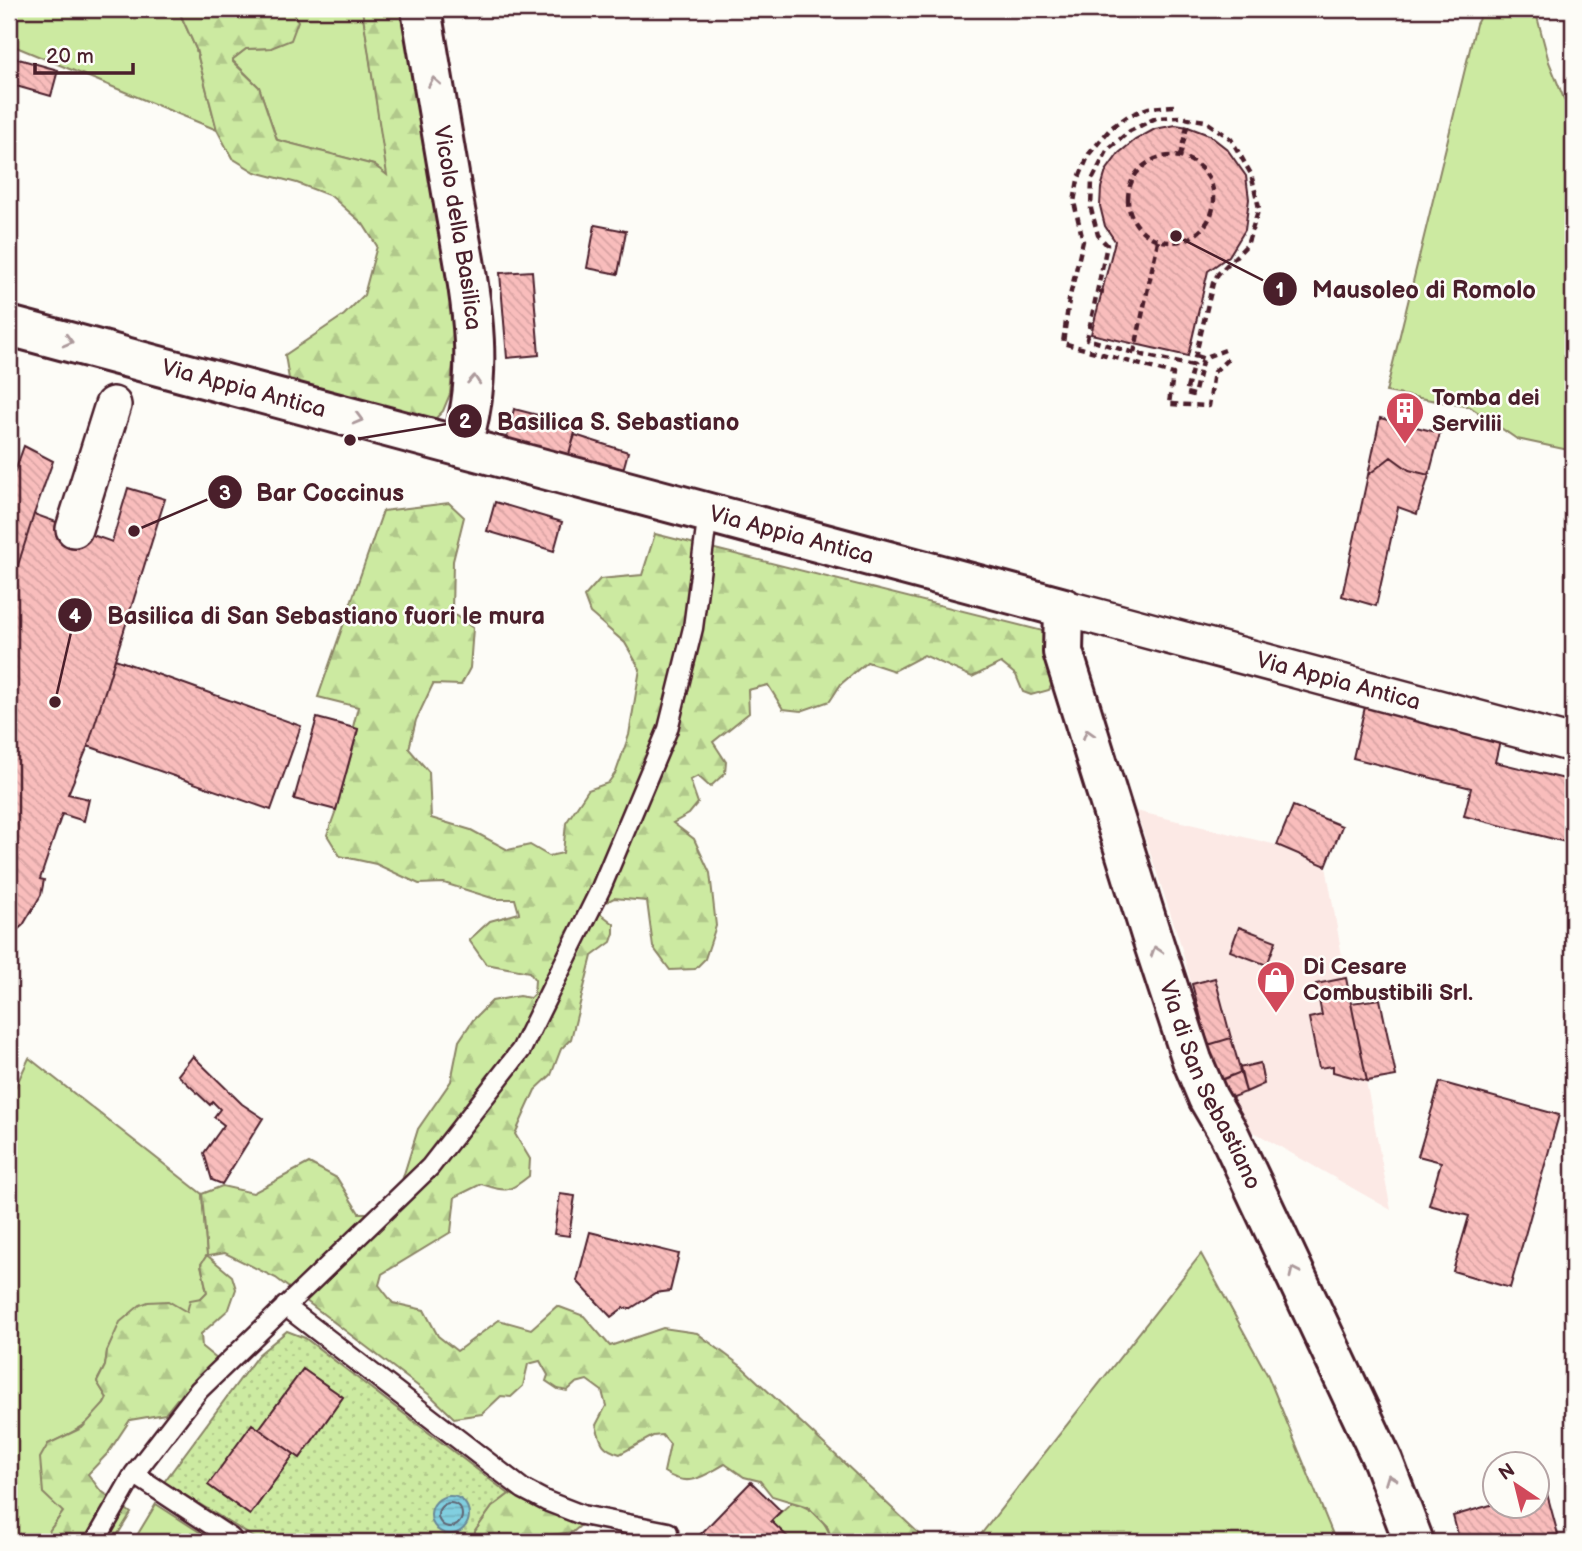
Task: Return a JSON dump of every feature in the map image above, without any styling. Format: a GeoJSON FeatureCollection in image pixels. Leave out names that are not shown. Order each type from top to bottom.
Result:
{"type":"FeatureCollection","features":[{"type":"Feature","properties":{"kind":"main road","name":"Vicolo della Basilica"},"geometry":{"type":"LineString","coordinates":[[421,9],[474,323],[475,383],[461,447]]}},
{"type":"Feature","properties":{"kind":"main road","name":"Via Appia Antica"},"geometry":{"type":"LineString","coordinates":[[9,326],[1064,608]]}},
{"type":"Feature","properties":{"kind":"main road","name":"Via di San Sebastiano"},"geometry":{"type":"LineString","coordinates":[[1064,608],[1062,653],[1192,1060],[1383,1461],[1414,1542]]}},
{"type":"Feature","properties":{"kind":"street"},"geometry":{"type":"LineString","coordinates":[[74,529],[113,405]]}},
{"type":"Feature","properties":{"kind":"street","name":"Via Appia Antica"},"geometry":{"type":"LineString","coordinates":[[1064,608],[1573,744]]}},
{"type":"Feature","properties":{"kind":"lane"},"geometry":{"type":"LineString","coordinates":[[96,1542],[134,1474],[199,1390],[430,1167],[521,1050],[601,888],[668,729],[694,628],[708,513]]}},
{"type":"Feature","properties":{"kind":"lane"},"geometry":{"type":"LineString","coordinates":[[285,1306],[523,1489],[582,1515],[668,1532]]}},
{"type":"Feature","properties":{"kind":"lane"},"geometry":{"type":"LineString","coordinates":[[134,1474],[231,1538]]}},
{"type":"Feature","properties":{"kind":"path"},"geometry":{"type":"LineString","coordinates":[[1174,106],[1148,108],[1128,116],[1111,128],[1089,153],[1077,180],[1074,202],[1083,240],[1069,300],[1063,343],[1173,373],[1169,404],[1209,406],[1214,372],[1228,359]]}},
{"type":"Feature","properties":{"kind":"path"},"geometry":{"type":"LineString","coordinates":[[1193,366],[1087,339],[1107,245],[1098,235],[1091,209],[1092,180],[1108,149],[1130,131],[1156,118],[1205,121],[1231,139],[1251,174],[1259,208],[1247,244],[1218,274],[1213,283],[1196,356],[1186,393],[1194,395],[1203,358]]}},
{"type":"Feature","properties":{"kind":"path"},"geometry":{"type":"LineString","coordinates":[[1180,156],[1189,118]]}},
{"type":"Feature","properties":{"kind":"path"},"geometry":{"type":"LineString","coordinates":[[1165,156],[1180,156],[1204,170],[1212,182],[1215,196],[1208,223],[1198,233],[1172,243],[1145,234],[1135,223],[1129,210],[1128,195],[1139,169],[1165,156]]}},
{"type":"Feature","properties":{"kind":"path"},"geometry":{"type":"LineString","coordinates":[[1134,353],[1158,240]]}},
{"type":"Feature","properties":{"kind":"path"},"geometry":{"type":"LineString","coordinates":[[1097,291],[1107,292]]}},
{"type":"Feature","properties":{"kind":"path"},"geometry":{"type":"LineString","coordinates":[[1196,356],[1203,358],[1225,350]]}},
{"type":"Feature","properties":{"kind":"shaded area","name":"Di Cesare Combustibili Srl."},"geometry":{"type":"Polygon","coordinates":[[[1136,811],[1277,845],[1326,866],[1391,1210],[1247,1128],[1221,1080],[1208,1045],[1179,939],[1136,811]]]}},
{"type":"Feature","properties":{"kind":"green space"},"geometry":{"type":"Polygon","coordinates":[[[9,9],[178,9],[196,49],[217,130],[9,44],[9,9]]]}},
{"type":"Feature","properties":{"kind":"green space"},"geometry":{"type":"Polygon","coordinates":[[[178,9],[278,9],[293,12],[298,21],[291,40],[271,48],[246,49],[233,59],[259,87],[277,140],[374,165],[387,175],[362,9],[401,9],[456,333],[450,394],[443,411],[422,432],[291,391],[285,355],[344,315],[364,295],[377,246],[363,224],[331,196],[297,183],[255,172],[232,158],[217,130],[196,49],[178,9]]]}},
{"type":"Feature","properties":{"kind":"green space"},"geometry":{"type":"Polygon","coordinates":[[[278,9],[362,9],[388,176],[373,165],[277,140],[259,87],[233,59],[246,49],[271,48],[278,9]]]}},
{"type":"Feature","properties":{"kind":"green space"},"geometry":{"type":"Polygon","coordinates":[[[1484,9],[1535,9],[1549,62],[1573,121],[1573,451],[1517,439],[1470,407],[1386,392],[1476,24],[1484,9]]]}},
{"type":"Feature","properties":{"kind":"green space"},"geometry":{"type":"Polygon","coordinates":[[[449,503],[464,517],[453,561],[452,613],[473,628],[470,668],[461,685],[433,684],[416,720],[409,749],[429,772],[431,818],[471,830],[508,850],[530,845],[549,856],[563,853],[566,823],[588,790],[608,783],[616,772],[629,735],[640,669],[625,643],[590,613],[584,597],[600,579],[642,575],[655,534],[1047,632],[1053,682],[1049,690],[1031,695],[1023,692],[1016,675],[1001,663],[972,677],[924,655],[894,671],[867,662],[841,684],[830,701],[801,711],[783,709],[768,685],[748,690],[749,713],[713,742],[726,762],[725,773],[710,787],[698,776],[690,780],[698,803],[689,814],[673,823],[694,839],[710,873],[716,926],[705,959],[695,969],[670,970],[653,947],[647,901],[614,898],[600,905],[601,914],[614,924],[611,942],[592,956],[571,1039],[561,1049],[551,1075],[535,1090],[515,1134],[530,1159],[529,1176],[511,1188],[502,1189],[481,1184],[455,1197],[451,1232],[382,1274],[379,1285],[393,1303],[424,1310],[438,1336],[457,1351],[499,1320],[531,1329],[557,1306],[584,1316],[610,1346],[663,1328],[697,1333],[741,1366],[928,1542],[833,1542],[827,1526],[808,1507],[772,1496],[760,1481],[744,1477],[725,1464],[696,1479],[681,1480],[664,1472],[670,1444],[662,1435],[653,1436],[620,1454],[609,1450],[601,1441],[596,1425],[606,1406],[602,1391],[587,1380],[576,1383],[567,1391],[558,1389],[546,1381],[548,1375],[540,1361],[528,1364],[523,1386],[511,1397],[501,1396],[482,1414],[454,1418],[431,1396],[276,1278],[225,1253],[208,1256],[232,1276],[236,1289],[229,1309],[201,1334],[202,1347],[218,1360],[199,1398],[177,1399],[165,1414],[130,1420],[108,1453],[88,1474],[100,1490],[131,1513],[113,1542],[45,1542],[63,1512],[43,1493],[40,1458],[48,1444],[82,1428],[104,1404],[107,1398],[97,1382],[120,1322],[140,1305],[148,1302],[168,1301],[187,1312],[190,1300],[201,1298],[207,1292],[201,1264],[207,1255],[202,1194],[222,1186],[253,1193],[309,1163],[337,1178],[359,1213],[378,1213],[400,1187],[418,1129],[451,1081],[459,1041],[473,1020],[492,1001],[519,996],[530,998],[534,994],[535,980],[529,972],[486,964],[469,940],[490,921],[519,913],[515,899],[495,899],[444,883],[419,884],[376,864],[340,856],[327,835],[358,730],[353,727],[358,707],[318,697],[383,511],[449,503]]]}},
{"type":"Feature","properties":{"kind":"green space"},"geometry":{"type":"Polygon","coordinates":[[[29,1058],[202,1194],[207,1255],[201,1265],[207,1292],[187,1313],[107,1351],[105,1366],[97,1381],[107,1398],[97,1414],[82,1426],[48,1444],[63,1512],[45,1542],[9,1542],[9,1097],[29,1058]]]}},
{"type":"Feature","properties":{"kind":"green space"},"geometry":{"type":"Polygon","coordinates":[[[1201,1254],[1268,1376],[1336,1542],[975,1542],[1201,1254]]]}},
{"type":"Feature","properties":{"kind":"green space"},"geometry":{"type":"Polygon","coordinates":[[[287,1331],[305,1338],[509,1494],[492,1507],[475,1531],[474,1542],[261,1542],[164,1482],[258,1355],[287,1331]],[[303,1369],[259,1429],[208,1485],[250,1515],[294,1454],[300,1458],[343,1397],[303,1369]]]}},
{"type":"Feature","properties":{"kind":"green space"},"geometry":{"type":"Polygon","coordinates":[[[509,1494],[588,1519],[573,1532],[551,1535],[543,1542],[474,1542],[475,1531],[492,1507],[509,1494]]]}},
{"type":"Feature","properties":{"kind":"green space"},"geometry":{"type":"Polygon","coordinates":[[[792,1502],[818,1516],[833,1542],[789,1542],[771,1521],[792,1502]]]}},
{"type":"Feature","properties":{"kind":"green space"},"geometry":{"type":"Polygon","coordinates":[[[156,1504],[215,1542],[133,1542],[156,1504]]]}},
{"type":"Feature","properties":{"kind":"water"},"geometry":{"type":"Polygon","coordinates":[[[450,1496],[464,1501],[469,1515],[464,1529],[450,1534],[436,1529],[431,1515],[436,1501],[450,1496]]]}},
{"type":"Feature","properties":{"kind":"building"},"geometry":{"type":"Polygon","coordinates":[[[15,58],[58,70],[51,96],[9,84],[15,58]]]}},
{"type":"Feature","properties":{"kind":"building"},"geometry":{"type":"Polygon","coordinates":[[[1176,125],[1209,135],[1227,149],[1246,176],[1249,199],[1245,230],[1229,256],[1208,271],[1188,356],[1091,334],[1115,241],[1105,226],[1100,206],[1106,171],[1119,153],[1135,140],[1155,129],[1176,125]]]}},
{"type":"Feature","properties":{"kind":"building"},"geometry":{"type":"Polygon","coordinates":[[[595,225],[626,231],[618,274],[587,268],[595,225]]]}},
{"type":"Feature","properties":{"kind":"building"},"geometry":{"type":"Polygon","coordinates":[[[532,271],[539,355],[507,358],[500,273],[532,271]]]}},
{"type":"Feature","properties":{"kind":"building"},"geometry":{"type":"Polygon","coordinates":[[[514,409],[577,425],[568,457],[506,441],[514,409]]]}},
{"type":"Feature","properties":{"kind":"building","name":"Tomba dei Servilii"},"geometry":{"type":"Polygon","coordinates":[[[1380,418],[1440,433],[1429,475],[1409,470],[1391,457],[1368,475],[1380,418]]]}},
{"type":"Feature","properties":{"kind":"building"},"geometry":{"type":"Polygon","coordinates":[[[575,435],[628,452],[622,474],[568,457],[575,435]]]}},
{"type":"Feature","properties":{"kind":"building"},"geometry":{"type":"Polygon","coordinates":[[[24,446],[53,461],[9,594],[9,488],[24,446]]]}},
{"type":"Feature","properties":{"kind":"building"},"geometry":{"type":"Polygon","coordinates":[[[1391,457],[1409,470],[1429,475],[1417,514],[1398,507],[1376,606],[1342,596],[1368,475],[1391,457]]]}},
{"type":"Feature","properties":{"kind":"building"},"geometry":{"type":"Polygon","coordinates":[[[128,488],[165,499],[88,746],[68,794],[89,799],[84,821],[62,814],[40,879],[44,880],[41,895],[23,925],[9,937],[9,594],[34,514],[112,542],[128,488]]]}},
{"type":"Feature","properties":{"kind":"building"},"geometry":{"type":"Polygon","coordinates":[[[495,502],[562,522],[554,551],[487,531],[495,502]]]}},
{"type":"Feature","properties":{"kind":"building"},"geometry":{"type":"Polygon","coordinates":[[[115,659],[301,726],[271,810],[88,746],[115,659]]]}},
{"type":"Feature","properties":{"kind":"building"},"geometry":{"type":"Polygon","coordinates":[[[1365,707],[1500,741],[1495,762],[1573,781],[1573,844],[1464,816],[1471,788],[1353,758],[1365,707]]]}},
{"type":"Feature","properties":{"kind":"building"},"geometry":{"type":"Polygon","coordinates":[[[317,718],[358,729],[336,810],[294,799],[317,718]]]}},
{"type":"Feature","properties":{"kind":"building"},"geometry":{"type":"Polygon","coordinates":[[[1293,806],[1342,826],[1326,866],[1277,845],[1293,806]]]}},
{"type":"Feature","properties":{"kind":"building"},"geometry":{"type":"Polygon","coordinates":[[[1239,927],[1276,941],[1267,965],[1230,951],[1239,927]]]}},
{"type":"Feature","properties":{"kind":"building"},"geometry":{"type":"Polygon","coordinates":[[[1215,978],[1231,1038],[1208,1045],[1192,984],[1215,978]]]}},
{"type":"Feature","properties":{"kind":"building"},"geometry":{"type":"Polygon","coordinates":[[[1346,978],[1367,1081],[1333,1072],[1333,1066],[1319,1068],[1309,1018],[1322,1015],[1316,984],[1346,978]]]}},
{"type":"Feature","properties":{"kind":"building"},"geometry":{"type":"Polygon","coordinates":[[[1380,999],[1396,1076],[1367,1081],[1351,1003],[1380,999]]]}},
{"type":"Feature","properties":{"kind":"building"},"geometry":{"type":"Polygon","coordinates":[[[1231,1038],[1241,1072],[1221,1080],[1208,1045],[1231,1038]]]}},
{"type":"Feature","properties":{"kind":"building"},"geometry":{"type":"Polygon","coordinates":[[[193,1056],[242,1104],[263,1118],[222,1184],[212,1180],[204,1153],[224,1125],[214,1117],[220,1109],[213,1102],[210,1105],[178,1075],[193,1056]]]}},
{"type":"Feature","properties":{"kind":"building"},"geometry":{"type":"Polygon","coordinates":[[[1260,1063],[1264,1084],[1246,1092],[1239,1068],[1260,1063]]]}},
{"type":"Feature","properties":{"kind":"building"},"geometry":{"type":"Polygon","coordinates":[[[1241,1072],[1246,1092],[1230,1098],[1221,1080],[1241,1072]]]}},
{"type":"Feature","properties":{"kind":"building"},"geometry":{"type":"Polygon","coordinates":[[[1440,1082],[1559,1115],[1510,1288],[1453,1271],[1469,1216],[1429,1205],[1441,1162],[1418,1156],[1440,1082]]]}},
{"type":"Feature","properties":{"kind":"building"},"geometry":{"type":"Polygon","coordinates":[[[560,1194],[575,1196],[569,1236],[554,1234],[560,1194]]]}},
{"type":"Feature","properties":{"kind":"building"},"geometry":{"type":"Polygon","coordinates":[[[590,1232],[679,1254],[670,1291],[655,1293],[630,1309],[623,1308],[611,1317],[577,1281],[590,1232]]]}},
{"type":"Feature","properties":{"kind":"building"},"geometry":{"type":"Polygon","coordinates":[[[303,1369],[343,1397],[300,1458],[259,1429],[303,1369]]]}},
{"type":"Feature","properties":{"kind":"building"},"geometry":{"type":"Polygon","coordinates":[[[252,1424],[294,1454],[250,1515],[208,1485],[252,1424]]]}},
{"type":"Feature","properties":{"kind":"building"},"geometry":{"type":"Polygon","coordinates":[[[751,1482],[781,1511],[771,1521],[791,1540],[693,1542],[751,1482]]]}},
{"type":"Feature","properties":{"kind":"building"},"geometry":{"type":"Polygon","coordinates":[[[1550,1505],[1560,1542],[1460,1542],[1453,1516],[1480,1508],[1480,1520],[1550,1520],[1550,1505]]]}},
{"type":"Feature","properties":{"kind":"place","name":"Mausoleo di Romolo"},"geometry":{"type":"Point","coordinates":[1176,236]}},
{"type":"Feature","properties":{"kind":"place","name":"Basilica S. Sebastiano"},"geometry":{"type":"Point","coordinates":[350,440]}},
{"type":"Feature","properties":{"kind":"place","name":"Tomba dei Servilii"},"geometry":{"type":"Point","coordinates":[1405,445]}},
{"type":"Feature","properties":{"kind":"place","name":"Bar Coccinus"},"geometry":{"type":"Point","coordinates":[134,531]}},
{"type":"Feature","properties":{"kind":"place","name":"Basilica di San Sebastiano fuori le mura"},"geometry":{"type":"Point","coordinates":[55,702]}},
{"type":"Feature","properties":{"kind":"place","name":"Di Cesare Combustibili Srl."},"geometry":{"type":"Point","coordinates":[1276,1014]}}]}
